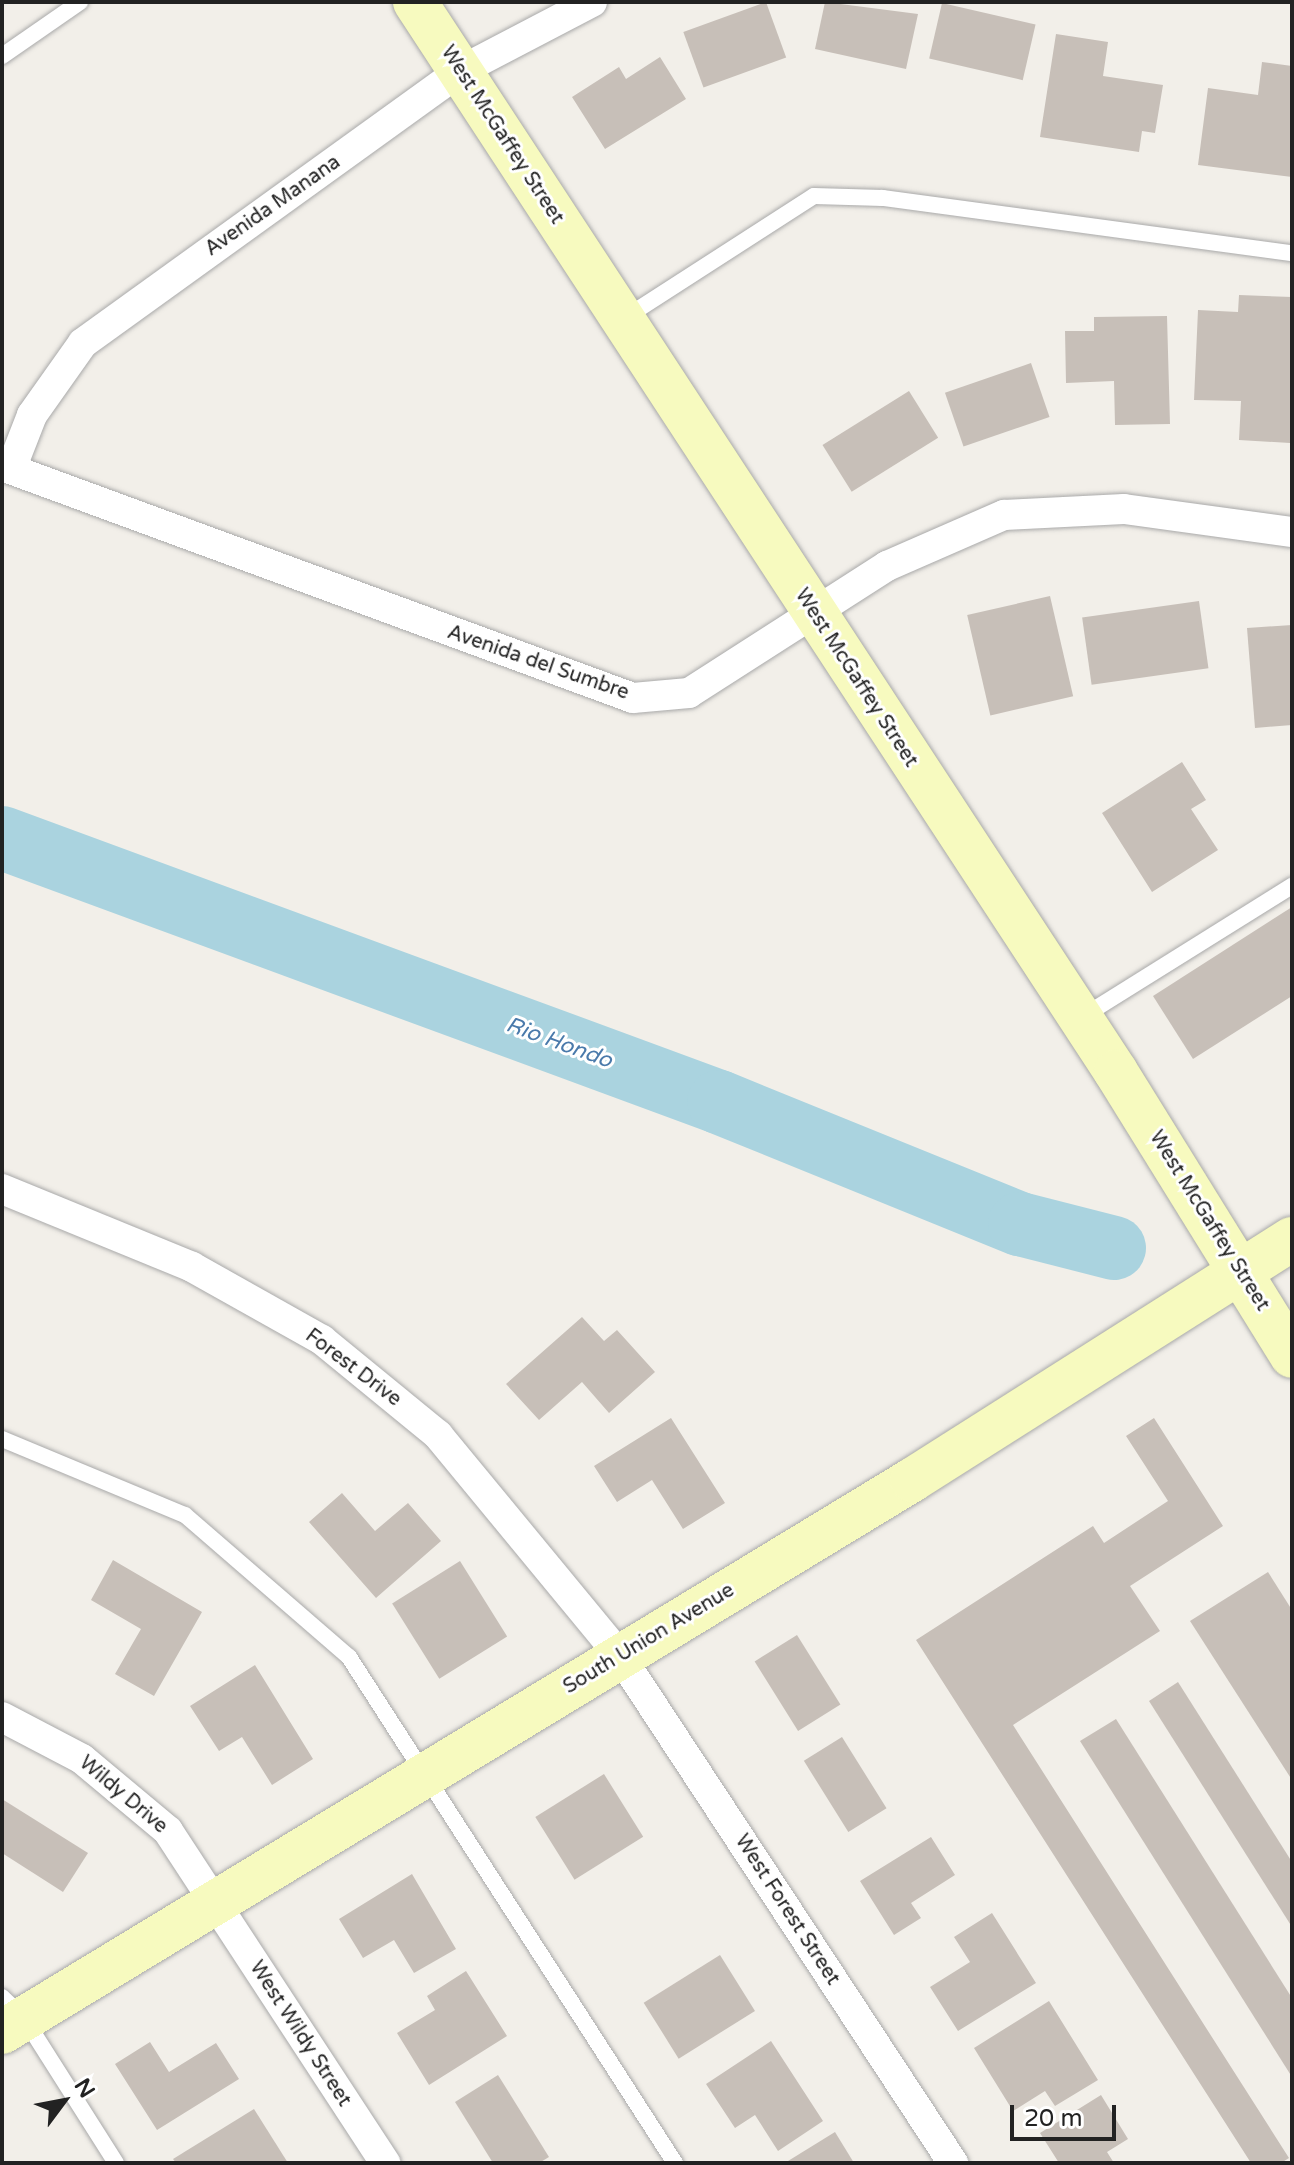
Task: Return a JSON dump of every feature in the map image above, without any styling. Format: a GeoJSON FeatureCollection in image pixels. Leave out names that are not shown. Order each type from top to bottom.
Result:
{"type":"FeatureCollection","features":[{"type":"Feature","properties":{"kind":"main road","name":"West McGaffey Street"},"geometry":{"type":"LineString","coordinates":[[415,2],[1080,1018],[1292,1356]]}},
{"type":"Feature","properties":{"kind":"main road","name":"South Union Avenue"},"geometry":{"type":"LineString","coordinates":[[9,2016],[214,1904],[1292,1239]]}},
{"type":"Feature","properties":{"kind":"street","name":"Avenida Manana"},"geometry":{"type":"LineString","coordinates":[[7,468],[32,415],[83,343],[460,71],[592,2]]}},
{"type":"Feature","properties":{"kind":"street","name":"Avenida del Sumbre"},"geometry":{"type":"LineString","coordinates":[[7,468],[633,698],[689,693],[812,612],[937,540],[1004,515],[1124,509],[1292,532]]}},
{"type":"Feature","properties":{"kind":"street","name":"Forest Drive"},"geometry":{"type":"LineString","coordinates":[[2,1189],[192,1267],[322,1340],[438,1435],[620,1656]]}},
{"type":"Feature","properties":{"kind":"street","name":"West Forest Street"},"geometry":{"type":"LineString","coordinates":[[620,1656],[953,2163]]}},
{"type":"Feature","properties":{"kind":"street","name":"Wildy Drive"},"geometry":{"type":"LineString","coordinates":[[2,1717],[82,1759],[168,1831],[214,1904]]}},
{"type":"Feature","properties":{"kind":"street","name":"West Wildy Street"},"geometry":{"type":"LineString","coordinates":[[214,1904],[385,2163]]}},
{"type":"Feature","properties":{"kind":"lane"},"geometry":{"type":"LineString","coordinates":[[2,56],[80,2]]}},
{"type":"Feature","properties":{"kind":"lane"},"geometry":{"type":"LineString","coordinates":[[622,320],[814,196],[883,198],[1292,253]]}},
{"type":"Feature","properties":{"kind":"lane"},"geometry":{"type":"LineString","coordinates":[[1080,1018],[1292,886]]}},
{"type":"Feature","properties":{"kind":"lane"},"geometry":{"type":"LineString","coordinates":[[2,1439],[185,1515],[349,1657],[422,1778],[675,2163]]}},
{"type":"Feature","properties":{"kind":"lane"},"geometry":{"type":"LineString","coordinates":[[9,2016],[116,2163]]}},
{"type":"Feature","properties":{"kind":"building"},"geometry":{"type":"Polygon","coordinates":[[[766,2],[786,57],[703,88],[683,32],[766,2]]]}},
{"type":"Feature","properties":{"kind":"building"},"geometry":{"type":"Polygon","coordinates":[[[825,2],[918,14],[906,69],[815,49],[825,2]]]}},
{"type":"Feature","properties":{"kind":"building"},"geometry":{"type":"Polygon","coordinates":[[[942,3],[1036,25],[1023,80],[929,59],[942,3]]]}},
{"type":"Feature","properties":{"kind":"building"},"geometry":{"type":"Polygon","coordinates":[[[1056,34],[1108,42],[1103,76],[1163,85],[1155,133],[1142,131],[1139,152],[1040,137],[1056,34]]]}},
{"type":"Feature","properties":{"kind":"building"},"geometry":{"type":"Polygon","coordinates":[[[660,57],[686,99],[605,149],[572,97],[619,67],[626,79],[660,57]]]}},
{"type":"Feature","properties":{"kind":"building"},"geometry":{"type":"Polygon","coordinates":[[[1262,62],[1292,66],[1292,177],[1198,165],[1208,88],[1258,95],[1262,62]]]}},
{"type":"Feature","properties":{"kind":"building"},"geometry":{"type":"Polygon","coordinates":[[[1239,295],[1292,297],[1290,443],[1239,440],[1241,401],[1194,400],[1198,310],[1238,312],[1239,295]]]}},
{"type":"Feature","properties":{"kind":"building"},"geometry":{"type":"Polygon","coordinates":[[[1167,316],[1170,424],[1115,425],[1114,381],[1066,383],[1065,331],[1094,331],[1094,317],[1167,316]]]}},
{"type":"Feature","properties":{"kind":"building"},"geometry":{"type":"Polygon","coordinates":[[[1031,363],[1050,417],[964,447],[945,393],[1031,363]]]}},
{"type":"Feature","properties":{"kind":"building"},"geometry":{"type":"Polygon","coordinates":[[[909,391],[938,438],[852,492],[822,445],[909,391]]]}},
{"type":"Feature","properties":{"kind":"building"},"geometry":{"type":"Polygon","coordinates":[[[1050,596],[1073,696],[990,715],[967,615],[1050,596]]]}},
{"type":"Feature","properties":{"kind":"building"},"geometry":{"type":"Polygon","coordinates":[[[1199,601],[1208,668],[1092,685],[1082,617],[1199,601]]]}},
{"type":"Feature","properties":{"kind":"building"},"geometry":{"type":"Polygon","coordinates":[[[1292,625],[1292,725],[1255,728],[1247,628],[1292,625]]]}},
{"type":"Feature","properties":{"kind":"building"},"geometry":{"type":"Polygon","coordinates":[[[1182,762],[1206,800],[1191,809],[1218,850],[1152,892],[1102,813],[1182,762]]]}},
{"type":"Feature","properties":{"kind":"building"},"geometry":{"type":"Polygon","coordinates":[[[1292,907],[1292,996],[1193,1059],[1153,996],[1292,907]]]}},
{"type":"Feature","properties":{"kind":"building"},"geometry":{"type":"Polygon","coordinates":[[[582,1317],[604,1341],[617,1330],[655,1372],[609,1413],[582,1382],[539,1420],[506,1384],[582,1317]]]}},
{"type":"Feature","properties":{"kind":"building"},"geometry":{"type":"Polygon","coordinates":[[[671,1418],[725,1503],[683,1529],[652,1480],[617,1502],[594,1466],[671,1418]]]}},
{"type":"Feature","properties":{"kind":"building"},"geometry":{"type":"Polygon","coordinates":[[[1154,1418],[1223,1526],[1130,1586],[1160,1631],[1013,1725],[1289,2158],[1281,2163],[1251,2163],[916,1640],[1093,1526],[1104,1543],[1168,1501],[1126,1436],[1154,1418]]]}},
{"type":"Feature","properties":{"kind":"building"},"geometry":{"type":"Polygon","coordinates":[[[342,1493],[375,1531],[408,1503],[441,1541],[376,1598],[309,1522],[342,1493]]]}},
{"type":"Feature","properties":{"kind":"building"},"geometry":{"type":"Polygon","coordinates":[[[113,1560],[202,1612],[154,1696],[115,1674],[141,1629],[91,1600],[113,1560]]]}},
{"type":"Feature","properties":{"kind":"building"},"geometry":{"type":"Polygon","coordinates":[[[460,1561],[507,1636],[439,1679],[392,1603],[460,1561]]]}},
{"type":"Feature","properties":{"kind":"building"},"geometry":{"type":"Polygon","coordinates":[[[1268,1572],[1292,1610],[1292,1780],[1190,1621],[1268,1572]]]}},
{"type":"Feature","properties":{"kind":"building"},"geometry":{"type":"Polygon","coordinates":[[[797,1635],[840,1705],[798,1731],[755,1661],[797,1635]]]}},
{"type":"Feature","properties":{"kind":"building"},"geometry":{"type":"Polygon","coordinates":[[[255,1665],[313,1759],[272,1785],[242,1737],[219,1751],[190,1706],[255,1665]]]}},
{"type":"Feature","properties":{"kind":"building"},"geometry":{"type":"Polygon","coordinates":[[[1178,1682],[1292,1862],[1292,1927],[1149,1701],[1178,1682]]]}},
{"type":"Feature","properties":{"kind":"building"},"geometry":{"type":"Polygon","coordinates":[[[1116,1719],[1292,1998],[1292,2077],[1080,1741],[1116,1719]]]}},
{"type":"Feature","properties":{"kind":"building"},"geometry":{"type":"Polygon","coordinates":[[[842,1737],[887,1808],[848,1832],[804,1761],[842,1737]]]}},
{"type":"Feature","properties":{"kind":"building"},"geometry":{"type":"Polygon","coordinates":[[[604,1774],[643,1837],[575,1880],[535,1817],[604,1774]]]}},
{"type":"Feature","properties":{"kind":"building"},"geometry":{"type":"Polygon","coordinates":[[[2,1799],[88,1853],[63,1892],[2,1853],[2,1799]]]}},
{"type":"Feature","properties":{"kind":"building"},"geometry":{"type":"Polygon","coordinates":[[[931,1837],[955,1875],[911,1903],[921,1918],[894,1935],[860,1881],[931,1837]]]}},
{"type":"Feature","properties":{"kind":"building"},"geometry":{"type":"Polygon","coordinates":[[[412,1874],[456,1949],[414,1973],[394,1940],[363,1958],[339,1919],[412,1874]]]}},
{"type":"Feature","properties":{"kind":"building"},"geometry":{"type":"Polygon","coordinates":[[[992,1913],[1036,1983],[958,2031],[930,1987],[970,1962],[954,1937],[992,1913]]]}},
{"type":"Feature","properties":{"kind":"building"},"geometry":{"type":"Polygon","coordinates":[[[720,1955],[755,2011],[679,2059],[644,2003],[720,1955]]]}},
{"type":"Feature","properties":{"kind":"building"},"geometry":{"type":"Polygon","coordinates":[[[466,1971],[507,2036],[429,2085],[397,2033],[435,2010],[427,1996],[466,1971]]]}},
{"type":"Feature","properties":{"kind":"building"},"geometry":{"type":"Polygon","coordinates":[[[1049,2001],[1098,2080],[1055,2106],[1045,2091],[1013,2111],[974,2048],[1049,2001]]]}},
{"type":"Feature","properties":{"kind":"building"},"geometry":{"type":"Polygon","coordinates":[[[771,2041],[823,2121],[778,2151],[755,2115],[735,2128],[706,2084],[771,2041]]]}},
{"type":"Feature","properties":{"kind":"building"},"geometry":{"type":"Polygon","coordinates":[[[150,2042],[169,2072],[216,2043],[239,2079],[157,2130],[115,2064],[150,2042]]]}},
{"type":"Feature","properties":{"kind":"building"},"geometry":{"type":"Polygon","coordinates":[[[498,2075],[549,2157],[539,2163],[493,2163],[455,2102],[498,2075]]]}},
{"type":"Feature","properties":{"kind":"building"},"geometry":{"type":"Polygon","coordinates":[[[1101,2095],[1128,2139],[1107,2152],[1114,2163],[1059,2163],[1040,2133],[1101,2095]]]}},
{"type":"Feature","properties":{"kind":"building"},"geometry":{"type":"Polygon","coordinates":[[[254,2109],[288,2163],[176,2163],[173,2159],[254,2109]]]}},
{"type":"Feature","properties":{"kind":"building"},"geometry":{"type":"Polygon","coordinates":[[[835,2132],[854,2163],[789,2163],[788,2161],[835,2132]]]}},
{"type":"Feature","properties":{"kind":"waterway","name":"Rio Hondo"},"geometry":{"type":"LineString","coordinates":[[2,838],[719,1102],[1020,1224],[1114,1248]]}}]}
